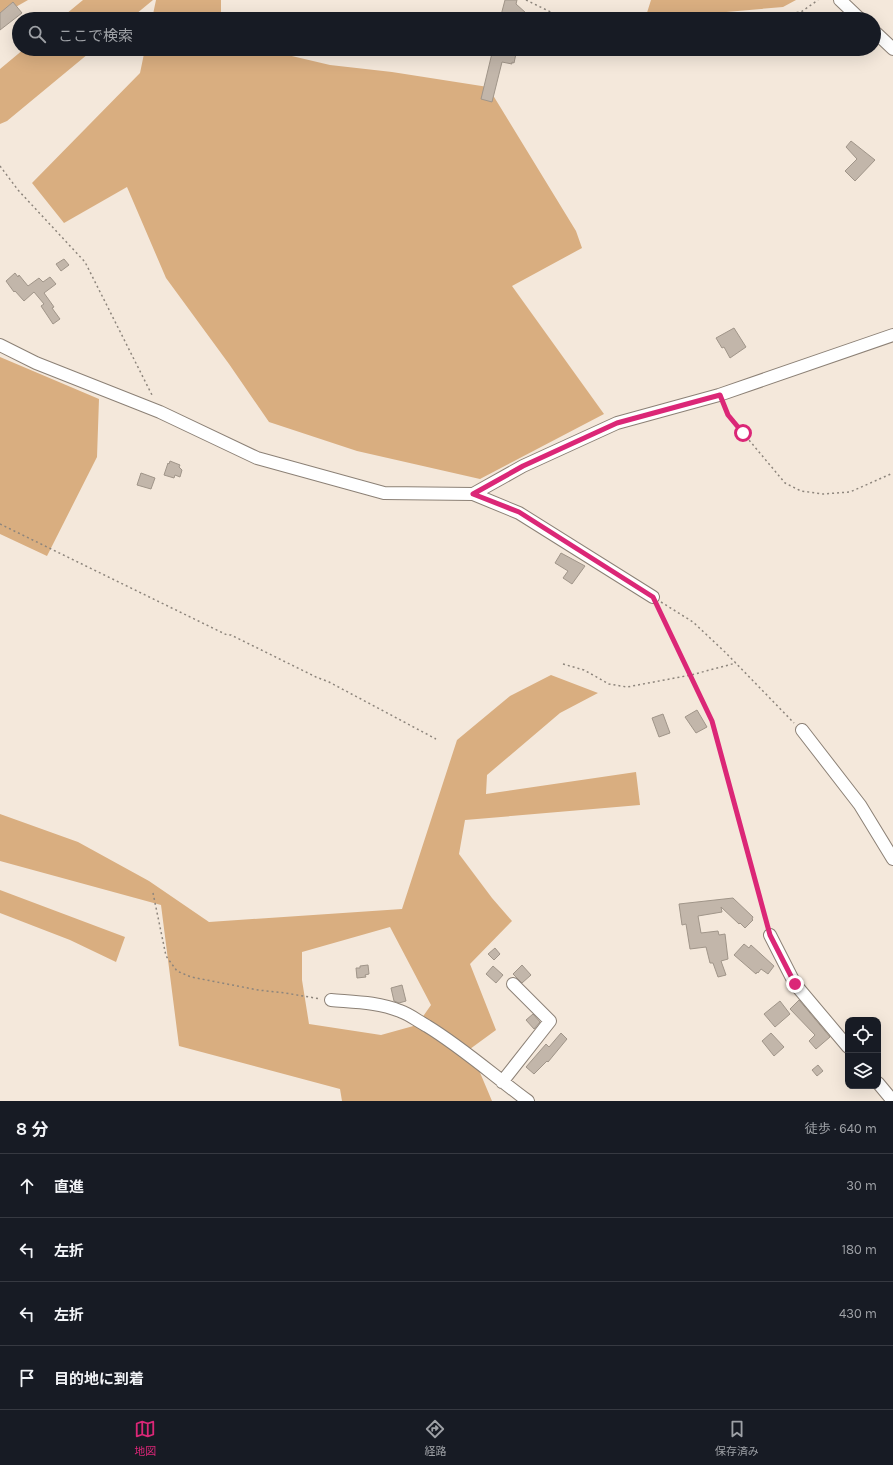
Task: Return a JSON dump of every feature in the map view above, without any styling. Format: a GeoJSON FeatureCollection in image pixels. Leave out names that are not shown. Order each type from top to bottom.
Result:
{"type":"FeatureCollection","features":[{"type":"Feature","properties":{"kind":"street"},"geometry":{"type":"LineString","coordinates":[[840,0],[853,12]]}},
{"type":"Feature","properties":{"kind":"street"},"geometry":{"type":"LineString","coordinates":[[881,38],[893,49]]}},
{"type":"Feature","properties":{"kind":"street"},"geometry":{"type":"LineString","coordinates":[[473,494],[523,466],[617,423],[720,395],[893,335]]}},
{"type":"Feature","properties":{"kind":"street"},"geometry":{"type":"LineString","coordinates":[[0,345],[36,363],[160,412],[257,458],[384,494],[473,494],[519,512],[653,597]]}},
{"type":"Feature","properties":{"kind":"street"},"geometry":{"type":"LineString","coordinates":[[802,730],[860,805],[893,859]]}},
{"type":"Feature","properties":{"kind":"street"},"geometry":{"type":"LineString","coordinates":[[770,935],[795,984],[845,1043]]}},
{"type":"Feature","properties":{"kind":"street"},"geometry":{"type":"LineString","coordinates":[[502,1082],[550,1021],[513,984]]}},
{"type":"Feature","properties":{"kind":"street"},"geometry":{"type":"LineString","coordinates":[[331,1000],[379,1005],[401,1011],[446,1038],[477,1060],[502,1082],[528,1101]]}},
{"type":"Feature","properties":{"kind":"street"},"geometry":{"type":"LineString","coordinates":[[881,1086],[893,1101]]}},
{"type":"Feature","properties":{"kind":"path"},"geometry":{"type":"LineString","coordinates":[[526,0],[551,12]]}},
{"type":"Feature","properties":{"kind":"path"},"geometry":{"type":"LineString","coordinates":[[801,12],[818,0]]}},
{"type":"Feature","properties":{"kind":"path"},"geometry":{"type":"LineString","coordinates":[[0,166],[18,190],[85,262],[160,412]]}},
{"type":"Feature","properties":{"kind":"path"},"geometry":{"type":"LineString","coordinates":[[720,395],[728,415],[785,483],[801,491],[823,494],[850,492],[893,473]]}},
{"type":"Feature","properties":{"kind":"path"},"geometry":{"type":"LineString","coordinates":[[0,524],[227,635],[231,635],[329,682],[436,739]]}},
{"type":"Feature","properties":{"kind":"path"},"geometry":{"type":"LineString","coordinates":[[653,597],[693,622],[802,730]]}},
{"type":"Feature","properties":{"kind":"path"},"geometry":{"type":"LineString","coordinates":[[653,597],[712,721],[770,935]]}},
{"type":"Feature","properties":{"kind":"path"},"geometry":{"type":"LineString","coordinates":[[563,664],[584,670],[609,684],[627,687],[691,675],[736,663]]}},
{"type":"Feature","properties":{"kind":"path"},"geometry":{"type":"LineString","coordinates":[[153,893],[166,956],[177,971],[191,977],[258,990],[331,1000]]}},
{"type":"Feature","properties":{"kind":"shaded area"},"geometry":{"type":"Polygon","coordinates":[[[0,0],[28,0],[0,16],[0,0]]]}},
{"type":"Feature","properties":{"kind":"shaded area"},"geometry":{"type":"Polygon","coordinates":[[[83,0],[153,0],[138,12],[68,12],[83,0]]]}},
{"type":"Feature","properties":{"kind":"shaded area"},"geometry":{"type":"Polygon","coordinates":[[[156,0],[221,0],[221,12],[153,12],[156,0]]]}},
{"type":"Feature","properties":{"kind":"shaded area"},"geometry":{"type":"Polygon","coordinates":[[[651,0],[796,0],[783,7],[726,12],[647,12],[651,0]]]}},
{"type":"Feature","properties":{"kind":"shaded area"},"geometry":{"type":"Polygon","coordinates":[[[16,56],[86,56],[7,121],[0,124],[0,69],[16,56]]]}},
{"type":"Feature","properties":{"kind":"shaded area"},"geometry":{"type":"Polygon","coordinates":[[[144,56],[292,56],[330,65],[392,72],[488,87],[576,231],[582,248],[512,286],[604,414],[480,479],[357,451],[269,422],[229,364],[166,278],[127,187],[64,223],[32,183],[140,73],[144,56]]]}},
{"type":"Feature","properties":{"kind":"shaded area"},"geometry":{"type":"Polygon","coordinates":[[[0,357],[99,399],[97,457],[47,556],[0,534],[0,357]]]}},
{"type":"Feature","properties":{"kind":"shaded area"},"geometry":{"type":"Polygon","coordinates":[[[551,675],[598,693],[560,713],[487,775],[486,794],[636,772],[640,805],[465,820],[459,854],[492,898],[512,921],[470,964],[496,1030],[470,1049],[492,1101],[342,1101],[340,1089],[179,1046],[161,905],[0,861],[0,814],[78,842],[149,881],[209,922],[402,909],[457,740],[510,696],[551,675]],[[390,927],[302,952],[302,980],[309,1024],[381,1035],[417,1025],[431,1005],[390,927]]]}},
{"type":"Feature","properties":{"kind":"shaded area"},"geometry":{"type":"Polygon","coordinates":[[[0,890],[125,937],[116,962],[70,940],[0,913],[0,890]]]}},
{"type":"Feature","properties":{"kind":"building"},"geometry":{"type":"Polygon","coordinates":[[[505,0],[517,0],[516,4],[525,12],[502,12],[505,0]]]}},
{"type":"Feature","properties":{"kind":"building"},"geometry":{"type":"Polygon","coordinates":[[[13,2],[21,12],[12,12],[12,21],[0,30],[0,13],[13,2]]]}},
{"type":"Feature","properties":{"kind":"building"},"geometry":{"type":"Polygon","coordinates":[[[491,56],[516,56],[514,63],[512,62],[512,64],[502,62],[492,102],[481,99],[491,56]]]}},
{"type":"Feature","properties":{"kind":"building"},"geometry":{"type":"Polygon","coordinates":[[[851,141],[875,160],[855,181],[845,171],[857,159],[846,147],[851,141]]]}},
{"type":"Feature","properties":{"kind":"building"},"geometry":{"type":"Polygon","coordinates":[[[64,259],[69,265],[61,271],[56,264],[64,259]]]}},
{"type":"Feature","properties":{"kind":"building"},"geometry":{"type":"Polygon","coordinates":[[[15,273],[18,277],[19,275],[28,286],[39,278],[43,282],[50,277],[56,284],[44,293],[60,319],[53,324],[41,306],[44,304],[34,292],[24,301],[15,291],[14,292],[6,281],[15,273]]]}},
{"type":"Feature","properties":{"kind":"building"},"geometry":{"type":"Polygon","coordinates":[[[734,328],[746,347],[730,358],[724,347],[722,348],[716,338],[734,328]]]}},
{"type":"Feature","properties":{"kind":"building"},"geometry":{"type":"Polygon","coordinates":[[[170,461],[180,465],[179,467],[182,470],[180,477],[175,475],[174,478],[164,475],[170,461]]]}},
{"type":"Feature","properties":{"kind":"building"},"geometry":{"type":"Polygon","coordinates":[[[141,473],[155,478],[151,489],[137,485],[141,473]]]}},
{"type":"Feature","properties":{"kind":"building"},"geometry":{"type":"Polygon","coordinates":[[[561,553],[585,566],[572,584],[563,578],[568,571],[555,563],[561,553]]]}},
{"type":"Feature","properties":{"kind":"building"},"geometry":{"type":"Polygon","coordinates":[[[697,710],[707,727],[696,733],[685,717],[697,710]]]}},
{"type":"Feature","properties":{"kind":"building"},"geometry":{"type":"Polygon","coordinates":[[[663,714],[670,733],[659,737],[652,718],[663,714]]]}},
{"type":"Feature","properties":{"kind":"building"},"geometry":{"type":"Polygon","coordinates":[[[733,898],[753,917],[753,920],[745,928],[721,907],[722,912],[698,916],[701,933],[718,931],[719,935],[725,934],[728,959],[721,961],[726,975],[718,977],[713,963],[710,963],[706,947],[690,949],[686,924],[682,925],[679,904],[733,898]]]}},
{"type":"Feature","properties":{"kind":"building"},"geometry":{"type":"Polygon","coordinates":[[[744,944],[749,948],[751,945],[774,966],[768,974],[761,969],[756,974],[734,955],[744,944]]]}},
{"type":"Feature","properties":{"kind":"building"},"geometry":{"type":"Polygon","coordinates":[[[495,948],[500,954],[494,960],[488,954],[495,948]]]}},
{"type":"Feature","properties":{"kind":"building"},"geometry":{"type":"Polygon","coordinates":[[[368,965],[369,974],[365,975],[366,977],[357,978],[356,968],[368,965]]]}},
{"type":"Feature","properties":{"kind":"building"},"geometry":{"type":"Polygon","coordinates":[[[522,965],[531,975],[522,983],[513,974],[522,965]]]}},
{"type":"Feature","properties":{"kind":"building"},"geometry":{"type":"Polygon","coordinates":[[[493,966],[503,975],[496,983],[486,974],[493,966]]]}},
{"type":"Feature","properties":{"kind":"building"},"geometry":{"type":"Polygon","coordinates":[[[402,985],[406,1001],[399,1003],[394,1001],[391,988],[402,985]]]}},
{"type":"Feature","properties":{"kind":"building"},"geometry":{"type":"Polygon","coordinates":[[[799,1000],[830,1037],[816,1049],[809,1041],[815,1035],[790,1009],[799,1000]]]}},
{"type":"Feature","properties":{"kind":"building"},"geometry":{"type":"Polygon","coordinates":[[[780,1001],[790,1014],[775,1027],[764,1014],[780,1001]]]}},
{"type":"Feature","properties":{"kind":"building"},"geometry":{"type":"Polygon","coordinates":[[[533,1014],[540,1022],[534,1029],[526,1020],[533,1014]]]}},
{"type":"Feature","properties":{"kind":"building"},"geometry":{"type":"Polygon","coordinates":[[[561,1033],[567,1039],[548,1062],[547,1061],[534,1074],[526,1067],[546,1044],[549,1047],[561,1033]]]}},
{"type":"Feature","properties":{"kind":"building"},"geometry":{"type":"Polygon","coordinates":[[[771,1033],[784,1047],[774,1056],[762,1041],[771,1033]]]}},
{"type":"Feature","properties":{"kind":"building"},"geometry":{"type":"Polygon","coordinates":[[[818,1065],[823,1071],[817,1076],[812,1070],[818,1065]]]}},
{"type":"Feature","properties":{"kind":"route"},"geometry":{"type":"LineString","coordinates":[[743,433],[728,415],[720,395],[617,423],[523,466],[473,494],[519,512],[653,597],[712,721],[770,935],[795,984]]}}]}
